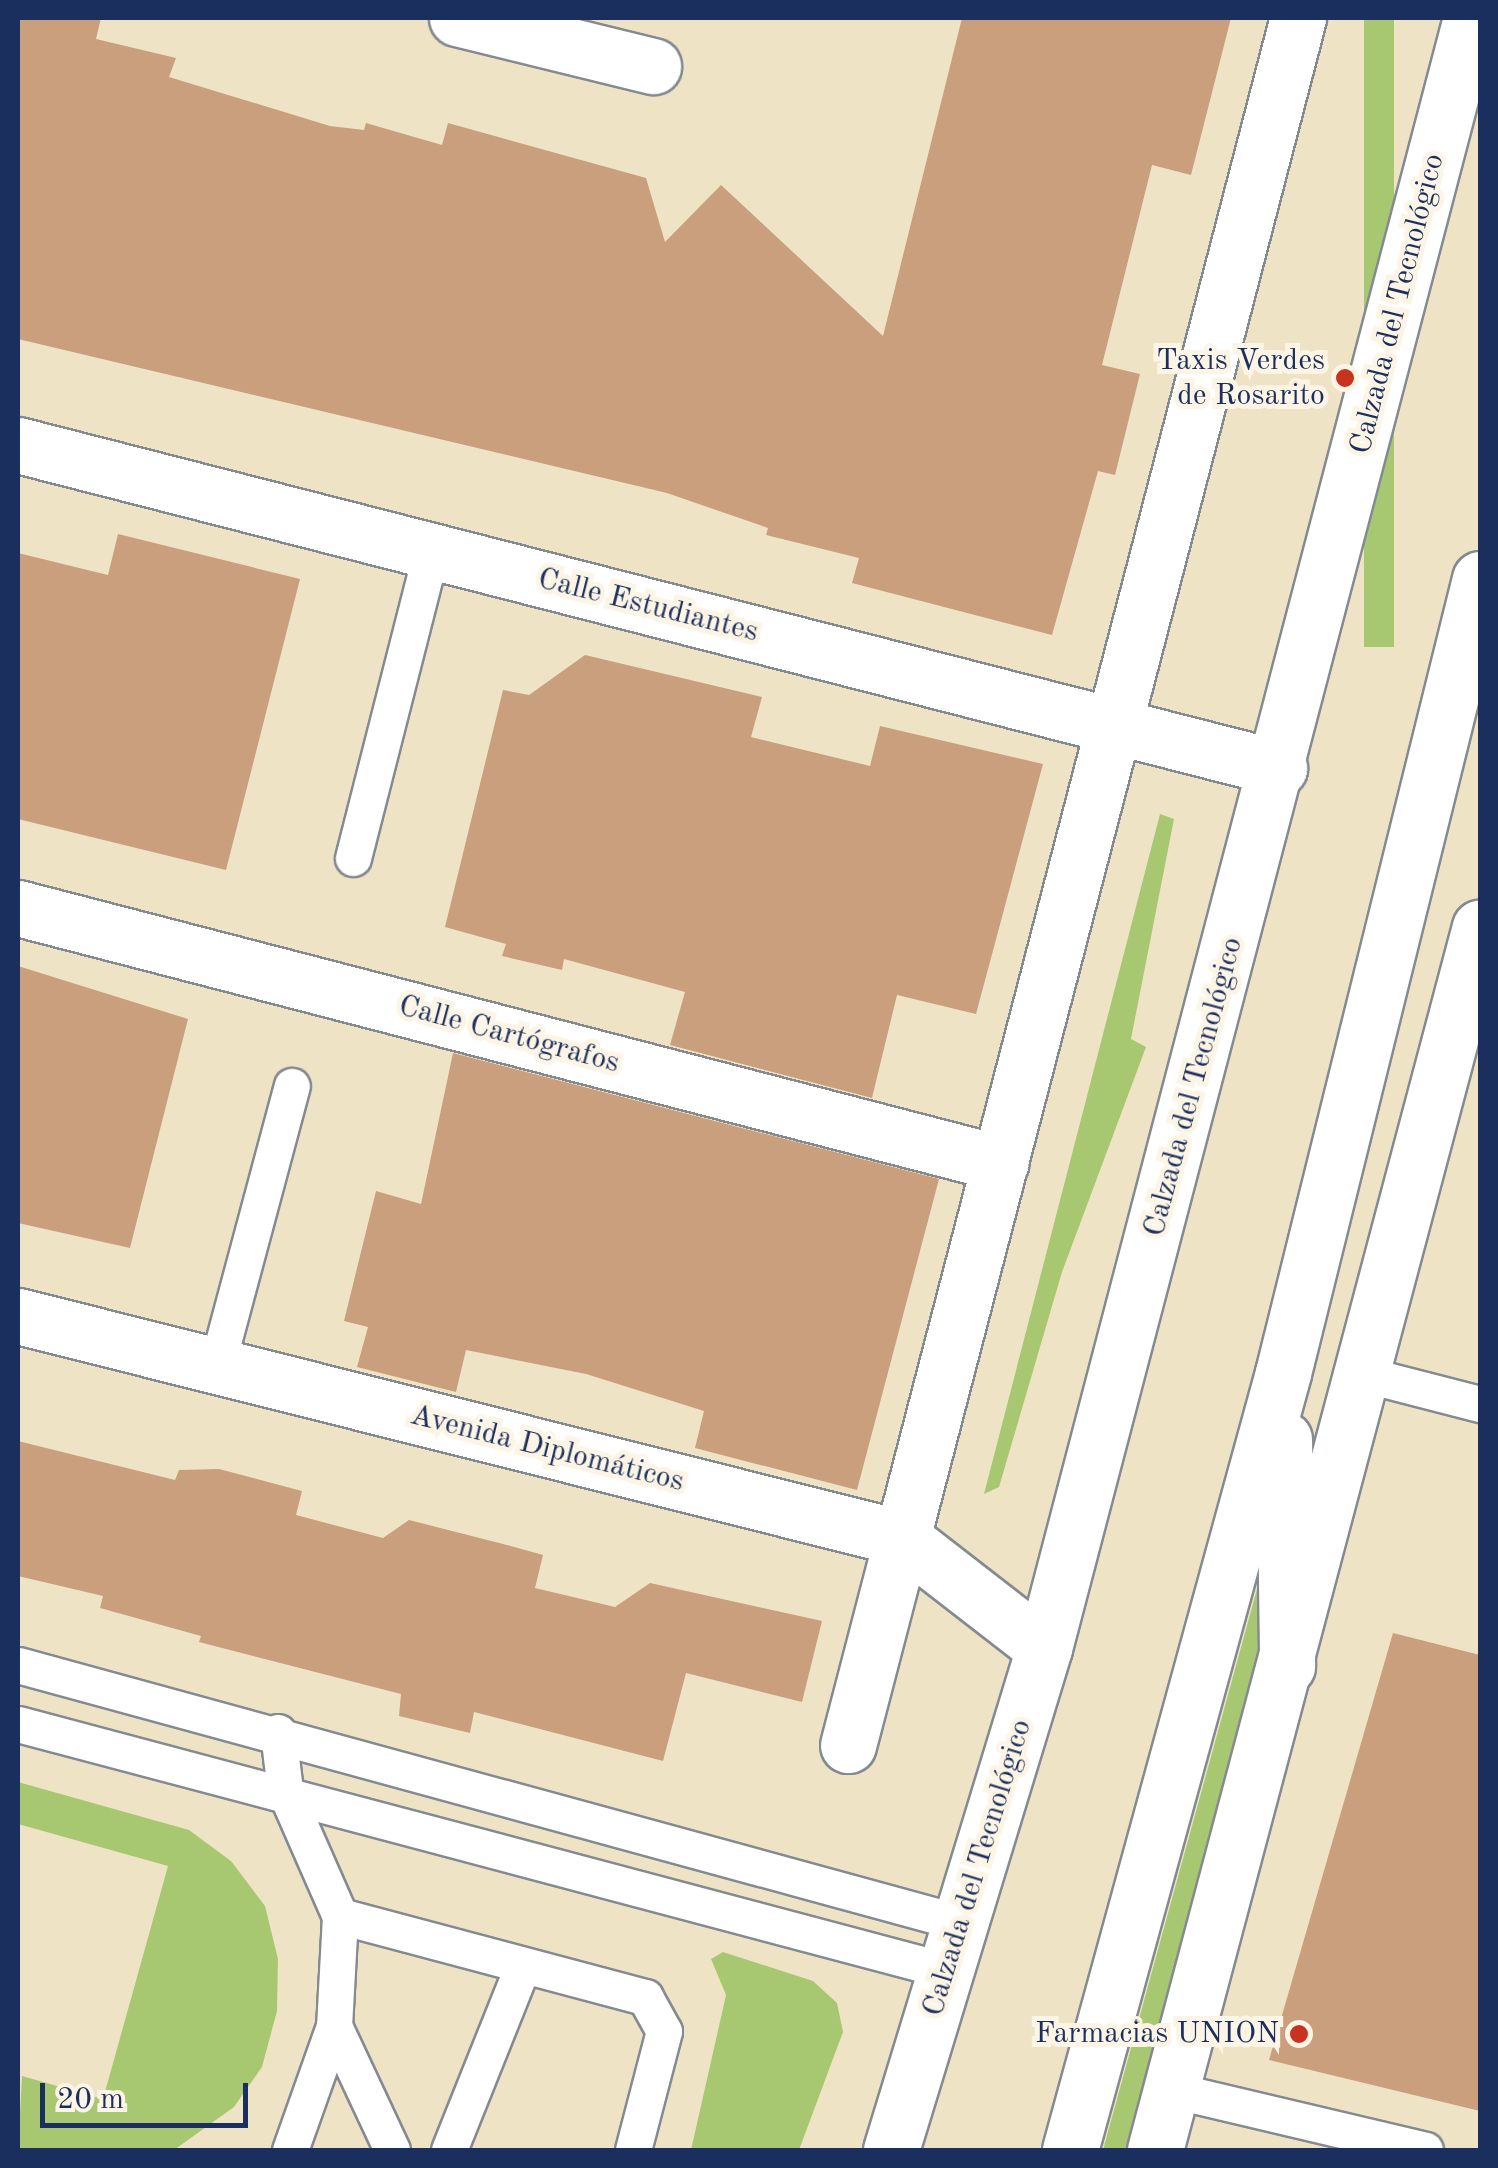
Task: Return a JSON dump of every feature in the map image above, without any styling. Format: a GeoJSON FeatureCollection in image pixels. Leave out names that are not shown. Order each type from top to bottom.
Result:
{"type":"FeatureCollection","features":[{"type":"Feature","properties":{"kind":"street"},"geometry":{"type":"LineString","coordinates":[[457,18],[652,66]]}},
{"type":"Feature","properties":{"kind":"street"},"geometry":{"type":"LineString","coordinates":[[848,1744],[1298,18]]}},
{"type":"Feature","properties":{"kind":"street","name":"Calzada del Tecnológico"},"geometry":{"type":"LineString","coordinates":[[892,2150],[1044,1648],[1279,768],[1471,18]]}},
{"type":"Feature","properties":{"kind":"street","name":"Calle Estudiantes"},"geometry":{"type":"LineString","coordinates":[[18,445],[1279,768]]}},
{"type":"Feature","properties":{"kind":"street"},"geometry":{"type":"LineString","coordinates":[[1070,2150],[1282,1373],[1480,580]]}},
{"type":"Feature","properties":{"kind":"street","name":"Calle Cartógrafos"},"geometry":{"type":"LineString","coordinates":[[18,908],[1000,1163]]}},
{"type":"Feature","properties":{"kind":"street"},"geometry":{"type":"LineString","coordinates":[[1156,2149],[1480,927]]}},
{"type":"Feature","properties":{"kind":"street","name":"Avenida Diplomáticos"},"geometry":{"type":"LineString","coordinates":[[18,1316],[902,1538],[1044,1648]]}},
{"type":"Feature","properties":{"kind":"street"},"geometry":{"type":"LineString","coordinates":[[1282,1373],[1287,1666]]}},
{"type":"Feature","properties":{"kind":"lane"},"geometry":{"type":"LineString","coordinates":[[353,858],[431,550]]}},
{"type":"Feature","properties":{"kind":"lane"},"geometry":{"type":"LineString","coordinates":[[217,1365],[292,1086]]}},
{"type":"Feature","properties":{"kind":"lane"},"geometry":{"type":"LineString","coordinates":[[1363,1374],[1480,1404]]}},
{"type":"Feature","properties":{"kind":"lane"},"geometry":{"type":"LineString","coordinates":[[18,1665],[278,1732],[955,1947]]}},
{"type":"Feature","properties":{"kind":"lane"},"geometry":{"type":"LineString","coordinates":[[18,1724],[285,1791],[955,1947]]}},
{"type":"Feature","properties":{"kind":"lane"},"geometry":{"type":"LineString","coordinates":[[278,1732],[285,1791],[340,1916],[334,2026],[290,2150]]}},
{"type":"Feature","properties":{"kind":"lane"},"geometry":{"type":"LineString","coordinates":[[340,1916],[645,1997],[664,2031],[633,2150]]}},
{"type":"Feature","properties":{"kind":"lane"},"geometry":{"type":"LineString","coordinates":[[449,2150],[523,1965]]}},
{"type":"Feature","properties":{"kind":"lane"},"geometry":{"type":"LineString","coordinates":[[334,2026],[392,2150]]}},
{"type":"Feature","properties":{"kind":"lane"},"geometry":{"type":"LineString","coordinates":[[1172,2090],[1425,2150]]}},
{"type":"Feature","properties":{"kind":"green space"},"geometry":{"type":"Polygon","coordinates":[[[1364,18],[1394,18],[1394,647],[1364,647],[1364,18]]]}},
{"type":"Feature","properties":{"kind":"green space"},"geometry":{"type":"Polygon","coordinates":[[[1160,814],[1174,819],[1131,1039],[1146,1047],[1062,1272],[999,1487],[984,1494],[1160,814]]]}},
{"type":"Feature","properties":{"kind":"green space"},"geometry":{"type":"Polygon","coordinates":[[[1265,1560],[1261,1678],[1136,2150],[1103,2150],[1265,1560]]]}},
{"type":"Feature","properties":{"kind":"green space"},"geometry":{"type":"Polygon","coordinates":[[[18,1782],[189,1830],[231,1861],[265,1906],[278,1959],[277,2011],[262,2067],[234,2107],[174,2150],[18,2150],[22,2076],[103,2099],[168,1866],[18,1824],[18,1782]]]}},
{"type":"Feature","properties":{"kind":"green space"},"geometry":{"type":"Polygon","coordinates":[[[723,1952],[813,1981],[837,2003],[843,2032],[799,2150],[691,2150],[726,1995],[711,1959],[723,1952]]]}},
{"type":"Feature","properties":{"kind":"building"},"geometry":{"type":"Polygon","coordinates":[[[18,18],[101,18],[96,39],[176,58],[169,77],[330,126],[364,130],[366,123],[442,145],[448,123],[646,178],[665,242],[721,185],[883,336],[962,18],[1231,18],[1191,175],[1152,165],[1102,365],[1140,374],[1115,475],[1098,471],[1052,635],[852,583],[859,558],[766,535],[768,528],[667,493],[18,339],[18,18]]]}},
{"type":"Feature","properties":{"kind":"building"},"geometry":{"type":"Polygon","coordinates":[[[118,534],[300,579],[226,870],[18,819],[18,553],[108,575],[118,534]]]}},
{"type":"Feature","properties":{"kind":"building"},"geometry":{"type":"Polygon","coordinates":[[[585,655],[762,697],[751,737],[870,766],[880,726],[1043,764],[976,1014],[897,995],[872,1098],[670,1045],[685,992],[564,959],[562,970],[502,956],[506,944],[445,927],[503,690],[529,695],[585,655]]]}},
{"type":"Feature","properties":{"kind":"building"},"geometry":{"type":"Polygon","coordinates":[[[18,966],[188,1019],[130,1248],[18,1223],[18,966]]]}},
{"type":"Feature","properties":{"kind":"building"},"geometry":{"type":"Polygon","coordinates":[[[453,1053],[939,1179],[857,1490],[695,1448],[704,1411],[586,1374],[466,1350],[456,1392],[357,1367],[368,1327],[344,1321],[376,1191],[421,1204],[453,1053]]]}},
{"type":"Feature","properties":{"kind":"building"},"geometry":{"type":"Polygon","coordinates":[[[18,1441],[175,1480],[179,1470],[219,1469],[302,1491],[296,1515],[383,1538],[409,1520],[543,1555],[535,1588],[615,1607],[650,1583],[822,1621],[802,1702],[686,1673],[663,1761],[474,1712],[470,1733],[399,1716],[401,1694],[199,1642],[201,1636],[100,1608],[103,1596],[18,1576],[18,1441]]]}},
{"type":"Feature","properties":{"kind":"building"},"geometry":{"type":"Polygon","coordinates":[[[1393,1633],[1480,1655],[1480,2111],[1269,2060],[1393,1633]]]}},
{"type":"Feature","properties":{"kind":"place","name":"Taxis Verdes de Rosarito"},"geometry":{"type":"Point","coordinates":[1345,378]}},
{"type":"Feature","properties":{"kind":"place","name":"Farmacias UNION"},"geometry":{"type":"Point","coordinates":[1299,2034]}}]}
